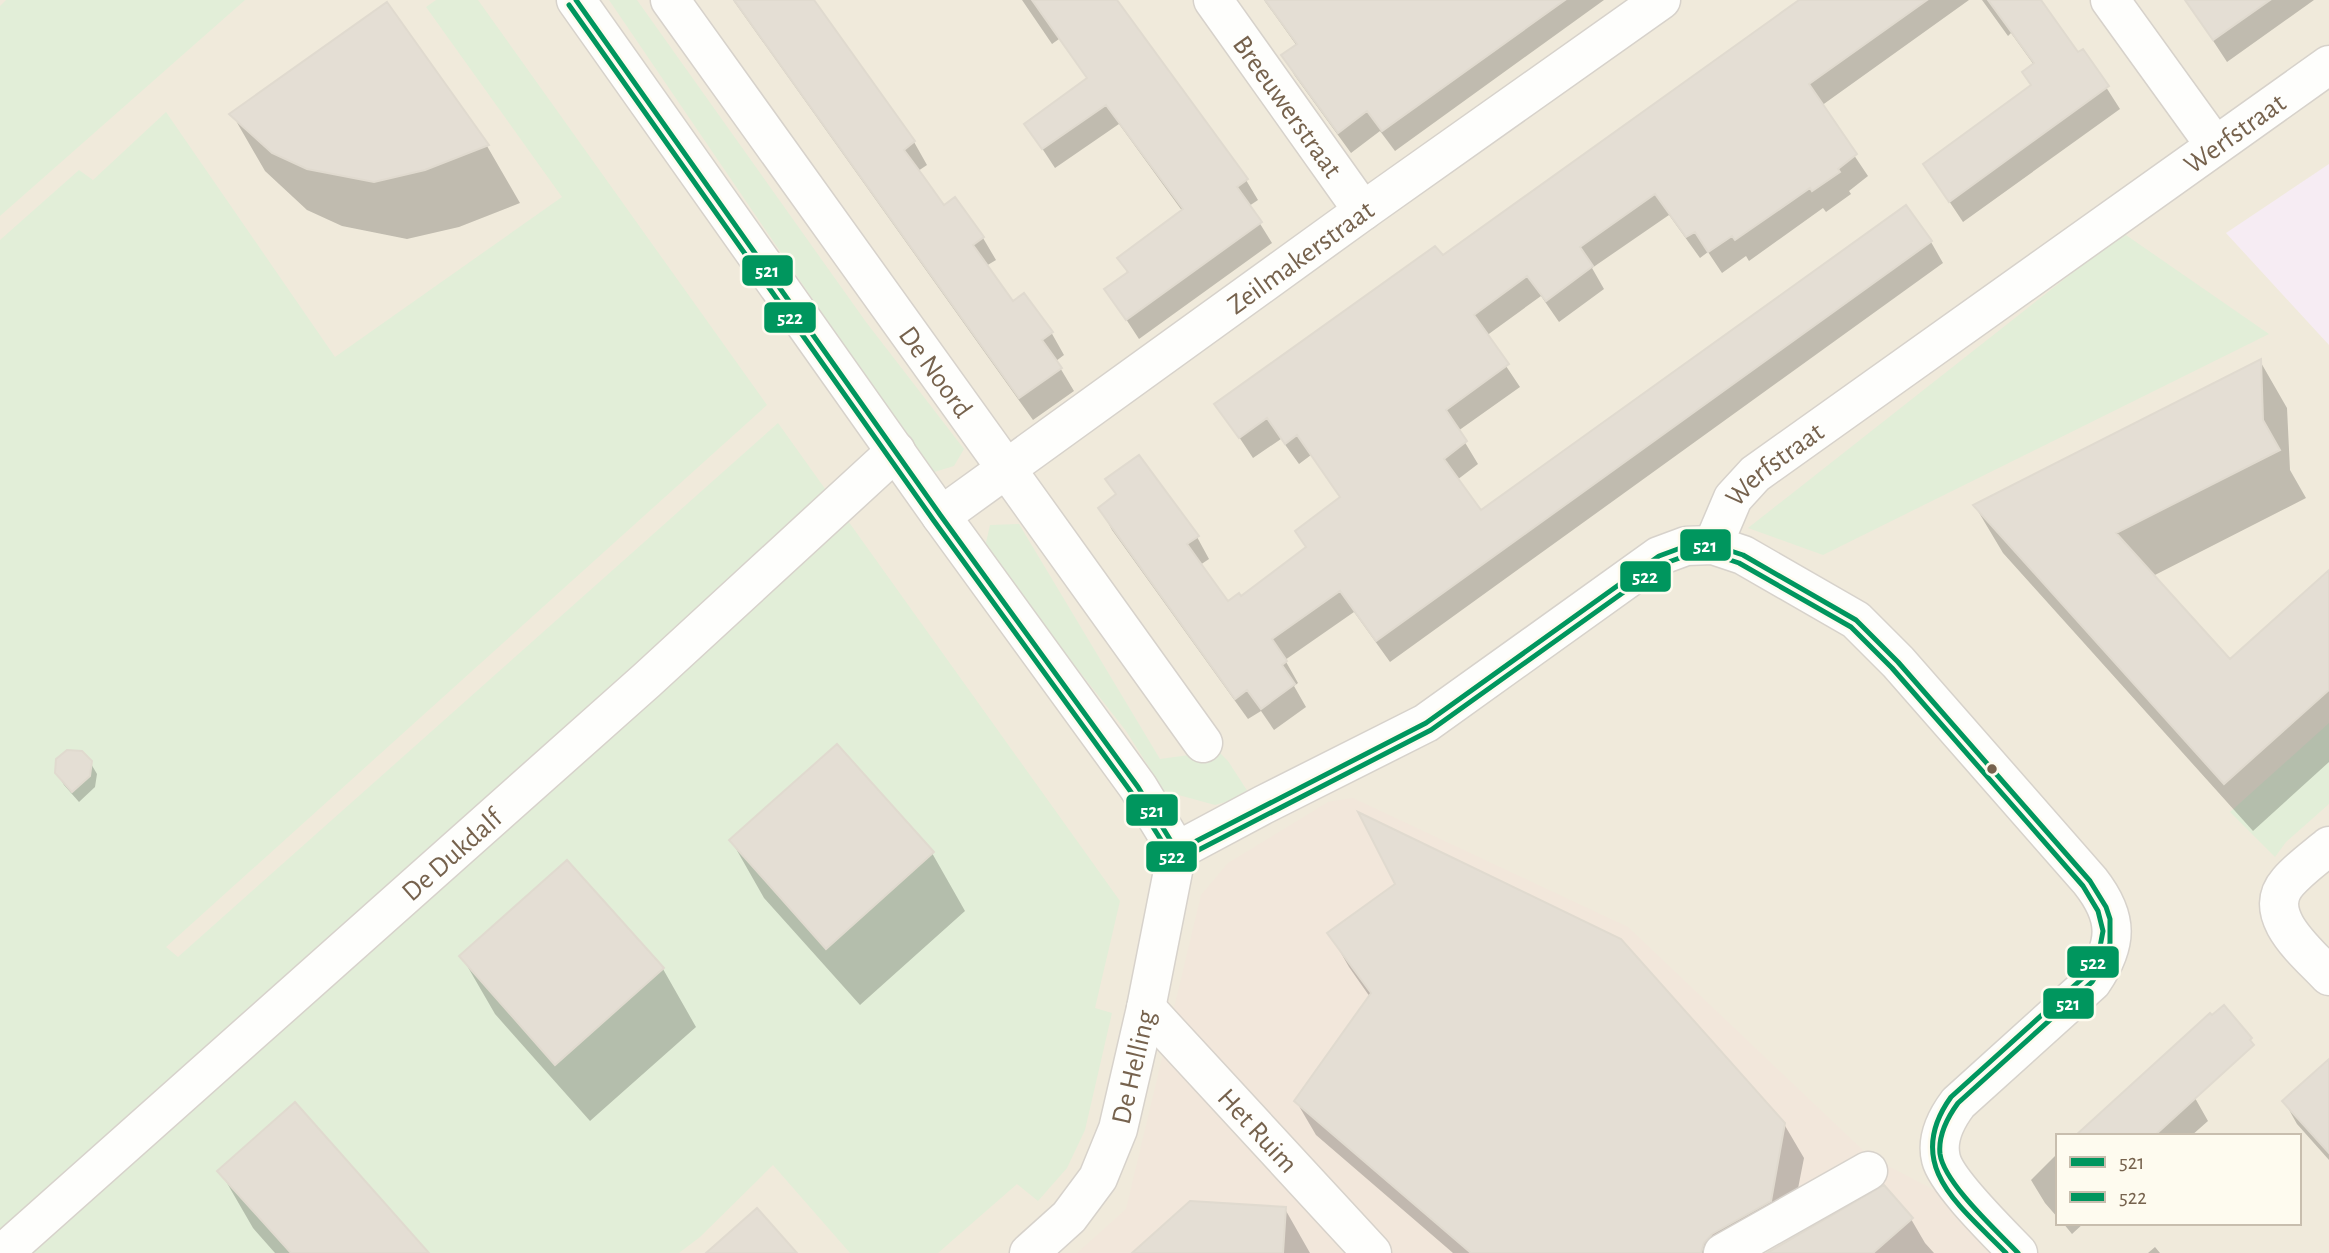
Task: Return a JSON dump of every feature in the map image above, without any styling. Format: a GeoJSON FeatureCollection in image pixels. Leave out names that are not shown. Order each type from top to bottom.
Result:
{"type":"FeatureCollection","features":[{"type":"Feature","properties":{"kind":"street"},"geometry":{"type":"LineString","coordinates":[[576,0],[942,516],[1139,787],[1177,851]]}},
{"type":"Feature","properties":{"kind":"street","name":"De Noord"},"geometry":{"type":"LineString","coordinates":[[670,0],[1203,743]]}},
{"type":"Feature","properties":{"kind":"street","name":"Breeuwerstraat"},"geometry":{"type":"LineString","coordinates":[[1213,0],[1363,211]]}},
{"type":"Feature","properties":{"kind":"street","name":"Zeilmakerstraat"},"geometry":{"type":"LineString","coordinates":[[942,516],[1363,211],[1661,0]]}},
{"type":"Feature","properties":{"kind":"street"},"geometry":{"type":"LineString","coordinates":[[2110,0],[2214,144]]}},
{"type":"Feature","properties":{"kind":"street","name":"Werfstraat"},"geometry":{"type":"LineString","coordinates":[[1177,851],[1426,723],[1659,556],[1686,546],[1713,545],[1733,498],[1755,474],[2142,199],[2214,144],[2329,65]]}},
{"type":"Feature","properties":{"kind":"street","name":"De Dukdalf"},"geometry":{"type":"LineString","coordinates":[[3,1253],[647,680],[896,451]]}},
{"type":"Feature","properties":{"kind":"street"},"geometry":{"type":"LineString","coordinates":[[1713,545],[1743,555],[1856,620],[1916,683],[2106,902],[2112,922],[2111,939],[2105,963],[2092,982],[1958,1103],[1942,1129],[1941,1160],[1969,1200],[2018,1253]]}},
{"type":"Feature","properties":{"kind":"street"},"geometry":{"type":"LineString","coordinates":[[2329,845],[2288,882],[2279,897],[2280,913],[2288,931],[2329,976]]}},
{"type":"Feature","properties":{"kind":"street","name":"De Helling"},"geometry":{"type":"LineString","coordinates":[[1029,1253],[1069,1217],[1098,1178],[1118,1129],[1146,1008],[1177,851]]}},
{"type":"Feature","properties":{"kind":"street","name":"Het Ruim"},"geometry":{"type":"LineString","coordinates":[[1146,1008],[1372,1253]]}},
{"type":"Feature","properties":{"kind":"street"},"geometry":{"type":"LineString","coordinates":[[1723,1253],[1868,1171]]}},
{"type":"Feature","properties":{"kind":"shaded area"},"geometry":{"type":"Polygon","coordinates":[[[0,0],[2329,0],[2329,1253],[0,1253],[0,0]]]}},
{"type":"Feature","properties":{"kind":"shaded area"},"geometry":{"type":"Polygon","coordinates":[[[2329,164],[2329,345],[2226,233],[2329,164]]]}},
{"type":"Feature","properties":{"kind":"shaded area"},"geometry":{"type":"Polygon","coordinates":[[[1353,798],[1628,927],[1869,1156],[1938,1192],[1994,1253],[1077,1253],[1126,1209],[1201,895],[1228,863],[1328,802],[1353,798]]]}},
{"type":"Feature","properties":{"kind":"green space"},"geometry":{"type":"Polygon","coordinates":[[[6,0],[245,0],[0,216],[0,6],[6,0]]]}},
{"type":"Feature","properties":{"kind":"green space"},"geometry":{"type":"Polygon","coordinates":[[[436,0],[478,0],[767,405],[166,947],[178,957],[778,423],[1120,901],[1095,1008],[1112,1013],[1085,1130],[1067,1168],[1038,1201],[1017,1184],[938,1253],[850,1253],[773,1165],[700,1237],[679,1253],[0,1253],[0,240],[79,170],[93,180],[166,112],[335,357],[562,197],[426,7],[436,0]]]}},
{"type":"Feature","properties":{"kind":"green space"},"geometry":{"type":"Polygon","coordinates":[[[609,0],[637,0],[866,322],[964,449],[954,466],[931,473],[609,0]]]}},
{"type":"Feature","properties":{"kind":"green space"},"geometry":{"type":"Polygon","coordinates":[[[2123,233],[2269,334],[1823,555],[1748,528],[2123,233]]]}},
{"type":"Feature","properties":{"kind":"green space"},"geometry":{"type":"Polygon","coordinates":[[[1019,524],[1160,759],[1218,751],[1228,761],[1250,795],[1215,805],[1164,791],[1126,731],[985,547],[990,525],[1019,524]]]}},
{"type":"Feature","properties":{"kind":"green space"},"geometry":{"type":"Polygon","coordinates":[[[2329,723],[2329,804],[2286,842],[2275,857],[2230,812],[2329,723]]]}},
{"type":"Feature","properties":{"kind":"building"},"geometry":{"type":"Polygon","coordinates":[[[734,0],[814,0],[915,141],[904,150],[944,205],[955,197],[984,237],[973,245],[1013,301],[1024,293],[1053,332],[1042,340],[1062,368],[1019,398],[734,0]]]}},
{"type":"Feature","properties":{"kind":"building"},"geometry":{"type":"Polygon","coordinates":[[[1032,0],[1117,0],[1248,179],[1237,187],[1262,222],[1126,320],[1104,289],[1128,272],[1117,258],[1183,209],[1106,105],[1042,149],[1024,124],[1087,78],[1032,0]]]}},
{"type":"Feature","properties":{"kind":"building"},"geometry":{"type":"Polygon","coordinates":[[[1265,0],[1565,0],[1382,131],[1367,111],[1338,133],[1281,55],[1297,44],[1265,0]]]}},
{"type":"Feature","properties":{"kind":"building"},"geometry":{"type":"Polygon","coordinates":[[[1799,0],[1927,0],[1809,84],[1857,154],[1838,169],[1840,172],[1812,191],[1810,188],[1735,240],[1732,236],[1708,252],[1695,232],[1686,237],[1655,194],[1580,247],[1593,266],[1546,301],[1527,276],[1474,315],[1509,364],[1446,410],[1467,441],[1444,459],[1481,510],[1906,205],[1932,241],[1376,641],[1340,591],[1272,639],[1287,661],[1282,665],[1295,684],[1261,709],[1247,690],[1235,699],[1098,508],[1116,494],[1105,479],[1139,455],[1199,536],[1187,544],[1207,572],[1228,601],[1239,593],[1241,596],[1306,547],[1295,531],[1340,497],[1297,435],[1285,444],[1267,418],[1239,438],[1214,404],[1435,246],[1443,255],[1799,0]]]}},
{"type":"Feature","properties":{"kind":"building"},"geometry":{"type":"Polygon","coordinates":[[[1988,0],[2041,0],[2078,52],[2083,49],[2109,86],[1949,202],[1923,164],[2031,85],[2022,72],[2034,63],[1988,0]]]}},
{"type":"Feature","properties":{"kind":"building"},"geometry":{"type":"Polygon","coordinates":[[[2185,0],[2270,0],[2213,40],[2185,0]]]}},
{"type":"Feature","properties":{"kind":"building"},"geometry":{"type":"Polygon","coordinates":[[[387,2],[489,145],[425,170],[374,182],[307,169],[272,153],[229,114],[387,2]]]}},
{"type":"Feature","properties":{"kind":"building"},"geometry":{"type":"Polygon","coordinates":[[[2261,359],[2263,420],[2280,450],[2116,533],[2230,659],[2329,570],[2329,690],[2224,784],[1973,505],[2261,359]]]}},
{"type":"Feature","properties":{"kind":"building"},"geometry":{"type":"Polygon","coordinates":[[[837,744],[934,852],[826,949],[729,840],[837,744]]]}},
{"type":"Feature","properties":{"kind":"building"},"geometry":{"type":"Polygon","coordinates":[[[67,750],[82,751],[92,761],[90,776],[72,792],[55,773],[56,759],[67,750]]]}},
{"type":"Feature","properties":{"kind":"building"},"geometry":{"type":"Polygon","coordinates":[[[1358,812],[1621,939],[1785,1123],[1771,1201],[1712,1234],[1704,1243],[1701,1253],[1471,1253],[1294,1101],[1371,993],[1327,933],[1395,884],[1358,812]]]}},
{"type":"Feature","properties":{"kind":"building"},"geometry":{"type":"Polygon","coordinates":[[[567,860],[664,968],[555,1065],[459,956],[567,860]]]}},
{"type":"Feature","properties":{"kind":"building"},"geometry":{"type":"Polygon","coordinates":[[[2224,1005],[2252,1038],[2250,1040],[2254,1045],[2156,1134],[2077,1134],[2210,1013],[2212,1015],[2224,1005]]]}},
{"type":"Feature","properties":{"kind":"building"},"geometry":{"type":"Polygon","coordinates":[[[2329,1059],[2329,1153],[2282,1101],[2329,1059]]]}},
{"type":"Feature","properties":{"kind":"building"},"geometry":{"type":"Polygon","coordinates":[[[295,1102],[429,1253],[291,1253],[217,1171],[295,1102]]]}},
{"type":"Feature","properties":{"kind":"building"},"geometry":{"type":"Polygon","coordinates":[[[1884,1185],[1913,1218],[1873,1253],[1767,1253],[1884,1185]]]}},
{"type":"Feature","properties":{"kind":"building"},"geometry":{"type":"Polygon","coordinates":[[[1190,1201],[1286,1207],[1283,1253],[1132,1253],[1190,1201]]]}},
{"type":"Feature","properties":{"kind":"building"},"geometry":{"type":"Polygon","coordinates":[[[757,1208],[797,1253],[706,1253],[757,1208]]]}},
{"type":"Feature","properties":{"kind":"transit line","name":"521"},"geometry":{"type":"LineString","coordinates":[[576,0],[941,516],[1138,787],[1177,851],[1426,723],[1659,556],[1686,546],[1713,545],[1743,555],[1856,620],[1898,662],[2090,881],[2110,919],[2110,943],[2101,968],[2092,982],[1958,1103],[1942,1133],[1940,1154],[1951,1179],[2018,1253]]}},
{"type":"Feature","properties":{"kind":"transit line","name":"522"},"geometry":{"type":"LineString","coordinates":[[569,5],[934,521],[1131,792],[1173,859],[1181,859],[1431,730],[1663,564],[1688,555],[1712,554],[1739,563],[1851,627],[1892,668],[2083,886],[2098,911],[2103,931],[2099,952],[2085,976],[1951,1097],[1937,1121],[1932,1143],[1935,1164],[1943,1183],[1955,1201],[2006,1253]]}}]}
